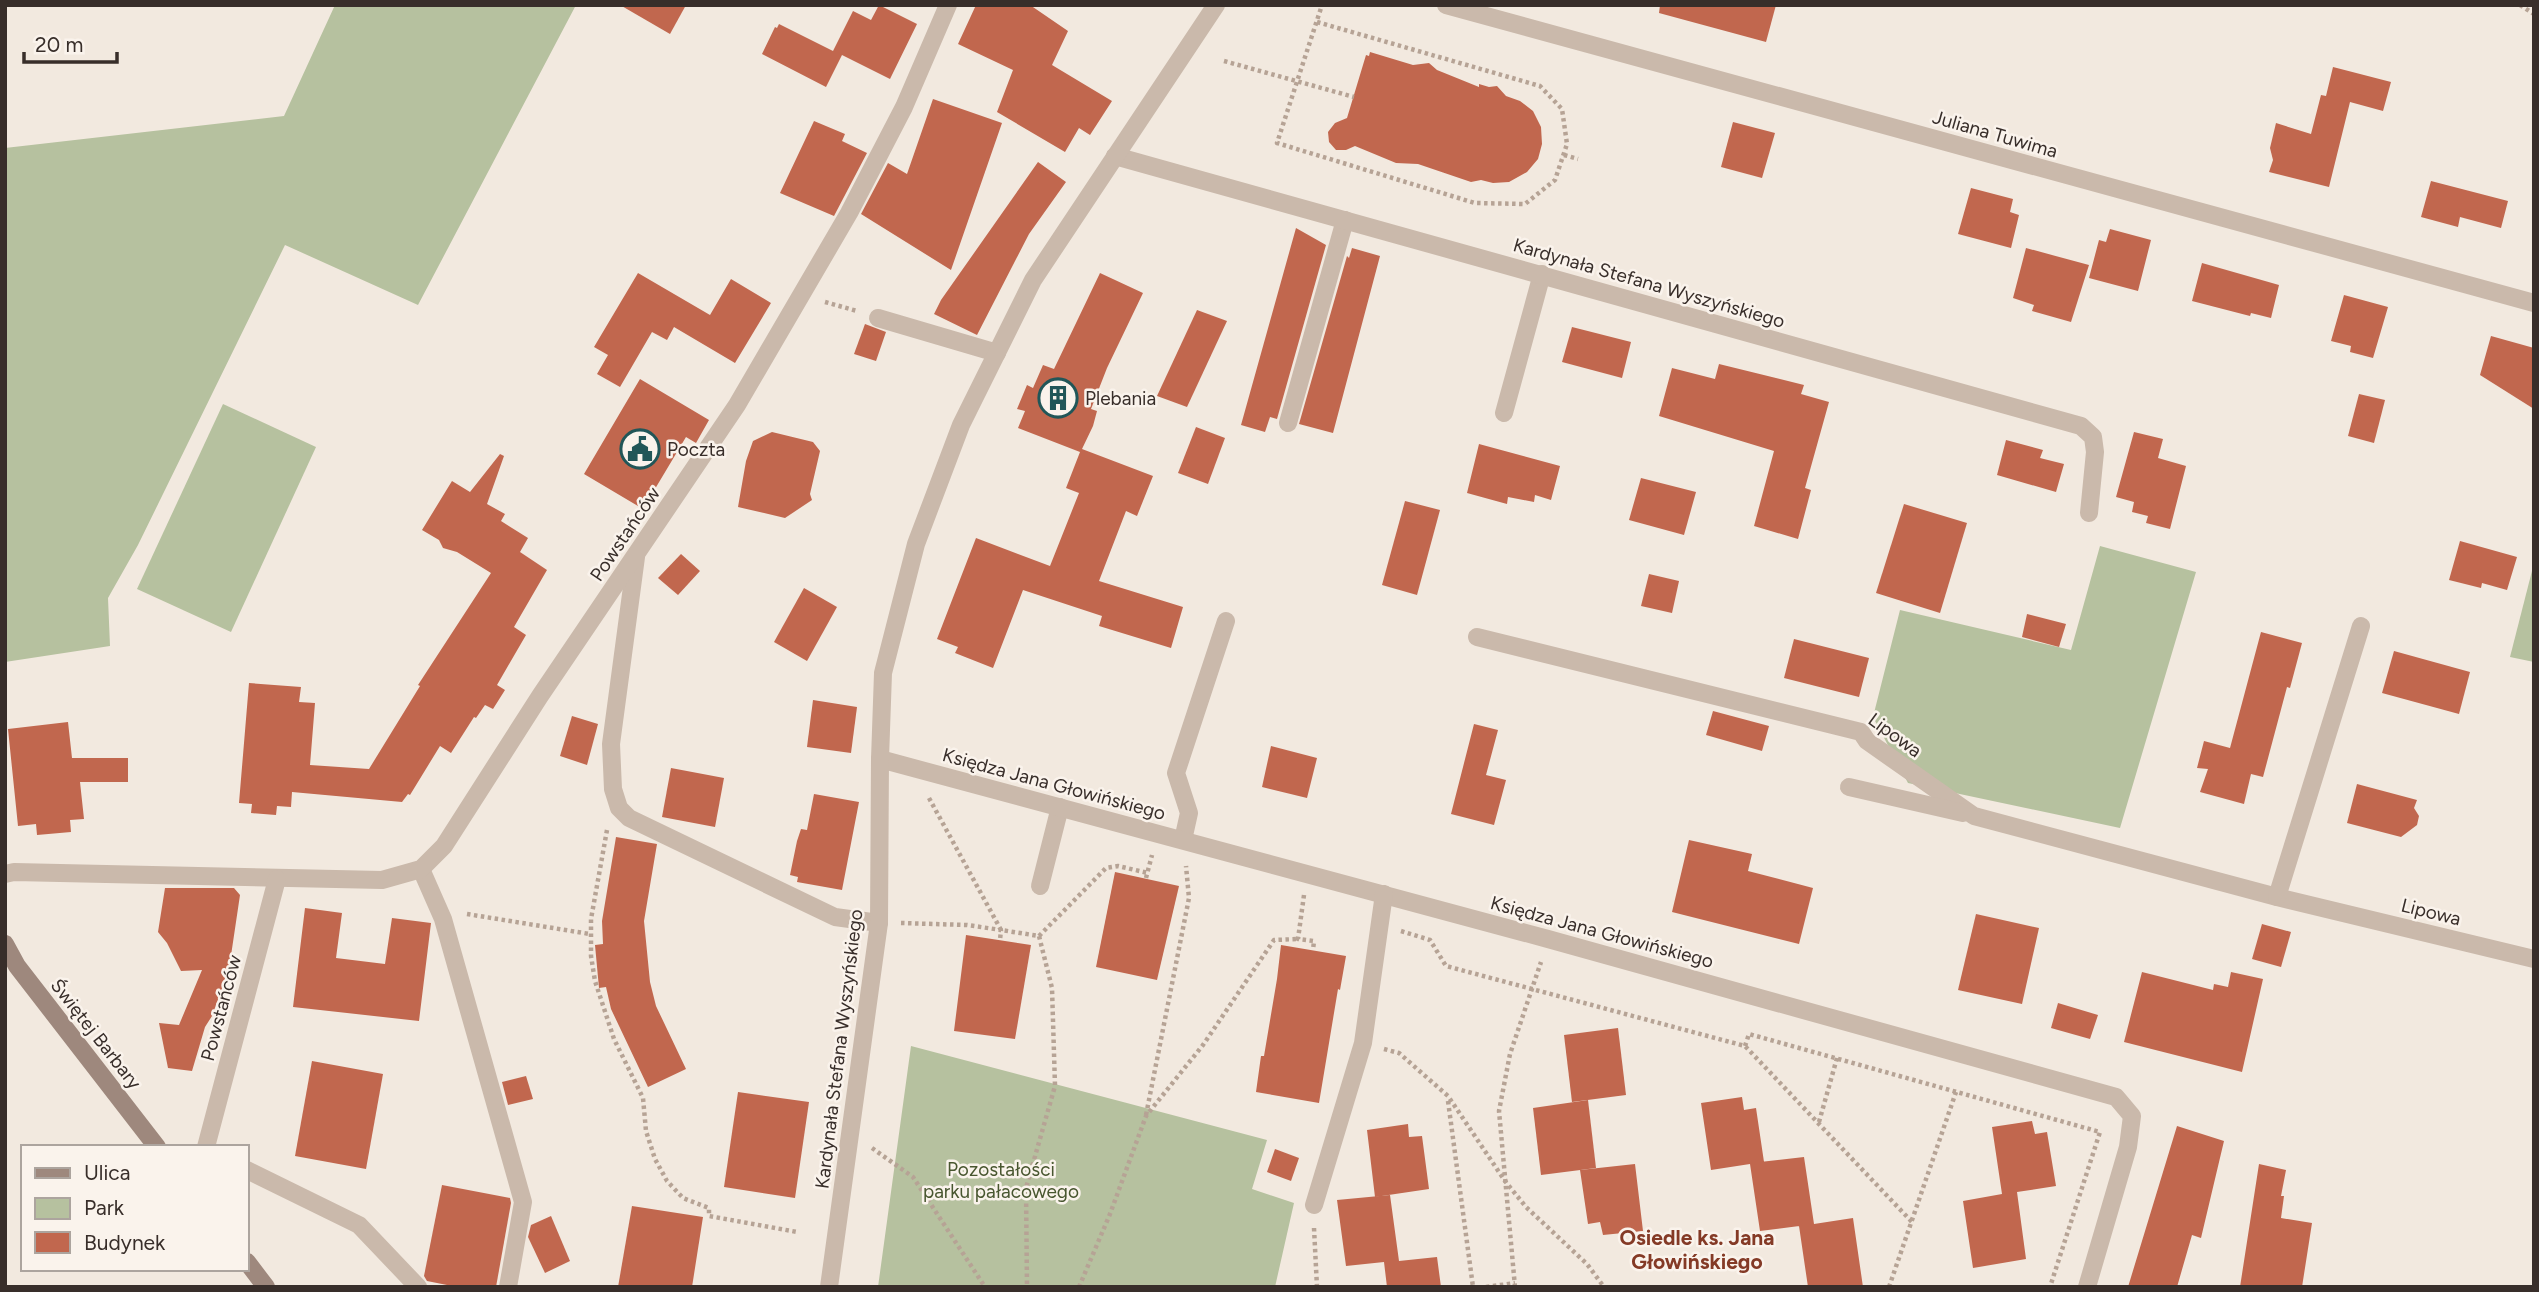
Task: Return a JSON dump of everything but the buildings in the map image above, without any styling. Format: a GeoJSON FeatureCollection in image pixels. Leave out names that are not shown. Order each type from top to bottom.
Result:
{"type":"FeatureCollection","features":[{"type":"Feature","properties":{"kind":"street","name":"Powstańców"},"geometry":{"type":"LineString","coordinates":[[421,869],[444,846],[540,696],[737,405],[849,213],[904,107],[948,5]]}},
{"type":"Feature","properties":{"kind":"street","name":"Kardynała Stefana Wyszyńskiego"},"geometry":{"type":"LineString","coordinates":[[829,1287],[879,923],[883,673],[916,544],[961,425],[1033,280],[1216,5]]}},
{"type":"Feature","properties":{"kind":"street","name":"Juliana Tuwima"},"geometry":{"type":"LineString","coordinates":[[1446,5],[2534,303]]}},
{"type":"Feature","properties":{"kind":"street","name":"Kardynała Stefana Wyszyńskiego"},"geometry":{"type":"LineString","coordinates":[[1115,156],[2081,426],[2093,437],[2095,452],[2089,513]]}},
{"type":"Feature","properties":{"kind":"street"},"geometry":{"type":"LineString","coordinates":[[1288,423],[1345,220]]}},
{"type":"Feature","properties":{"kind":"street"},"geometry":{"type":"LineString","coordinates":[[1504,413],[1542,274]]}},
{"type":"Feature","properties":{"kind":"street"},"geometry":{"type":"LineString","coordinates":[[878,318],[997,353]]}},
{"type":"Feature","properties":{"kind":"street"},"geometry":{"type":"LineString","coordinates":[[636,554],[611,744],[614,793],[619,808],[629,818],[835,917],[879,923]]}},
{"type":"Feature","properties":{"kind":"street"},"geometry":{"type":"LineString","coordinates":[[1183,841],[1189,813],[1176,773],[1226,621]]}},
{"type":"Feature","properties":{"kind":"street"},"geometry":{"type":"LineString","coordinates":[[2277,897],[2361,626]]}},
{"type":"Feature","properties":{"kind":"street","name":"Lipowa"},"geometry":{"type":"LineString","coordinates":[[1477,637],[1861,732],[1867,741],[1973,816],[2277,897],[2534,959]]}},
{"type":"Feature","properties":{"kind":"street","name":"Księdza Jana Głowińskiego"},"geometry":{"type":"LineString","coordinates":[[880,759],[1384,894],[2116,1097],[2132,1116],[2128,1147],[2087,1287]]}},
{"type":"Feature","properties":{"kind":"street"},"geometry":{"type":"LineString","coordinates":[[1849,787],[1973,816]]}},
{"type":"Feature","properties":{"kind":"street"},"geometry":{"type":"LineString","coordinates":[[1040,886],[1060,807]]}},
{"type":"Feature","properties":{"kind":"street"},"geometry":{"type":"LineString","coordinates":[[5,874],[14,872],[382,880],[421,869],[443,919],[523,1202],[508,1287]]}},
{"type":"Feature","properties":{"kind":"street","name":"Powstańców"},"geometry":{"type":"LineString","coordinates":[[207,1145],[277,879]]}},
{"type":"Feature","properties":{"kind":"street"},"geometry":{"type":"LineString","coordinates":[[1314,1205],[1363,1043],[1384,894]]}},
{"type":"Feature","properties":{"kind":"street","name":"Świętej Barbary"},"geometry":{"type":"LineString","coordinates":[[5,944],[17,966],[155,1145]]}},
{"type":"Feature","properties":{"kind":"street"},"geometry":{"type":"LineString","coordinates":[[248,1170],[359,1225],[418,1287]]}},
{"type":"Feature","properties":{"kind":"street"},"geometry":{"type":"LineString","coordinates":[[248,1263],[266,1287]]}},
{"type":"Feature","properties":{"kind":"path"},"geometry":{"type":"LineString","coordinates":[[1317,22],[1540,86],[1562,109],[1567,144],[1555,180],[1525,204],[1475,203],[1277,144],[1322,5]]}},
{"type":"Feature","properties":{"kind":"path"},"geometry":{"type":"LineString","coordinates":[[2520,5],[2534,14]]}},
{"type":"Feature","properties":{"kind":"path"},"geometry":{"type":"LineString","coordinates":[[1224,61],[1354,97]]}},
{"type":"Feature","properties":{"kind":"path"},"geometry":{"type":"LineString","coordinates":[[1564,155],[1578,159]]}},
{"type":"Feature","properties":{"kind":"path"},"geometry":{"type":"LineString","coordinates":[[800,295],[878,318]]}},
{"type":"Feature","properties":{"kind":"path"},"geometry":{"type":"LineString","coordinates":[[935,774],[929,797],[1001,930],[1000,940]]}},
{"type":"Feature","properties":{"kind":"path"},"geometry":{"type":"LineString","coordinates":[[614,793],[590,934],[595,981],[614,1039],[643,1098],[646,1131],[654,1159],[667,1181],[682,1198],[709,1208],[709,1216],[797,1231]]}},
{"type":"Feature","properties":{"kind":"path"},"geometry":{"type":"LineString","coordinates":[[1079,1287],[1110,1214],[1146,1116],[1189,898],[1183,841]]}},
{"type":"Feature","properties":{"kind":"path"},"geometry":{"type":"LineString","coordinates":[[1039,936],[1106,868],[1118,866],[1147,873]]}},
{"type":"Feature","properties":{"kind":"path"},"geometry":{"type":"LineString","coordinates":[[1298,939],[1308,874]]}},
{"type":"Feature","properties":{"kind":"path"},"geometry":{"type":"LineString","coordinates":[[465,914],[590,934]]}},
{"type":"Feature","properties":{"kind":"path"},"geometry":{"type":"LineString","coordinates":[[879,923],[967,925],[1039,936]]}},
{"type":"Feature","properties":{"kind":"path"},"geometry":{"type":"LineString","coordinates":[[1380,925],[1430,940],[1446,966],[1745,1046],[1912,1223]]}},
{"type":"Feature","properties":{"kind":"path"},"geometry":{"type":"LineString","coordinates":[[1027,1287],[1026,1188],[1055,1086],[1052,988],[1039,936]]}},
{"type":"Feature","properties":{"kind":"path"},"geometry":{"type":"LineString","coordinates":[[1146,1116],[1203,1045],[1274,940],[1298,939],[1314,942],[1313,950]]}},
{"type":"Feature","properties":{"kind":"path"},"geometry":{"type":"LineString","coordinates":[[1486,1287],[1515,1285],[1499,1111],[1510,1054],[1548,939]]}},
{"type":"Feature","properties":{"kind":"path"},"geometry":{"type":"LineString","coordinates":[[1745,1046],[1749,1034],[2100,1132],[2050,1287]]}},
{"type":"Feature","properties":{"kind":"path"},"geometry":{"type":"LineString","coordinates":[[1363,1043],[1399,1053],[1448,1097],[1525,1207],[1587,1264],[1604,1287]]}},
{"type":"Feature","properties":{"kind":"path"},"geometry":{"type":"LineString","coordinates":[[1818,1123],[1838,1058]]}},
{"type":"Feature","properties":{"kind":"path"},"geometry":{"type":"LineString","coordinates":[[1889,1287],[1956,1092]]}},
{"type":"Feature","properties":{"kind":"path"},"geometry":{"type":"LineString","coordinates":[[1448,1097],[1473,1287]]}},
{"type":"Feature","properties":{"kind":"path"},"geometry":{"type":"LineString","coordinates":[[850,1132],[913,1177],[985,1287]]}},
{"type":"Feature","properties":{"kind":"path"},"geometry":{"type":"LineString","coordinates":[[1314,1205],[1317,1287]]}},
{"type":"Feature","properties":{"kind":"green space"},"geometry":{"type":"Polygon","coordinates":[[[335,5],[576,5],[418,305],[285,245],[138,545],[108,598],[110,646],[5,662],[5,148],[284,116],[335,5]]]}},
{"type":"Feature","properties":{"kind":"green space"},"geometry":{"type":"Polygon","coordinates":[[[223,404],[316,447],[231,632],[137,589],[223,404]]]}},
{"type":"Feature","properties":{"kind":"green space"},"geometry":{"type":"Polygon","coordinates":[[[2100,546],[2196,572],[2120,828],[1908,783],[1873,717],[1900,610],[2071,650],[2100,546]]]}},
{"type":"Feature","properties":{"kind":"green space"},"geometry":{"type":"Polygon","coordinates":[[[2534,563],[2534,662],[2510,657],[2534,563]]]}},
{"type":"Feature","properties":{"kind":"green space","name":"Pozostałości parku pałacowego"},"geometry":{"type":"Polygon","coordinates":[[[911,1046],[1267,1140],[1252,1189],[1294,1203],[1275,1287],[878,1287],[911,1046]]]}},
{"type":"Feature","properties":{"kind":"place","name":"Plebania"},"geometry":{"type":"Point","coordinates":[1058,398]}},
{"type":"Feature","properties":{"kind":"place","name":"Poczta"},"geometry":{"type":"Point","coordinates":[640,449]}},
{"type":"Feature","properties":{"kind":"district","name":"Osiedle ks. Jana Głowińskiego"},"geometry":{"type":"Point","coordinates":[1697,1249]}}]}
